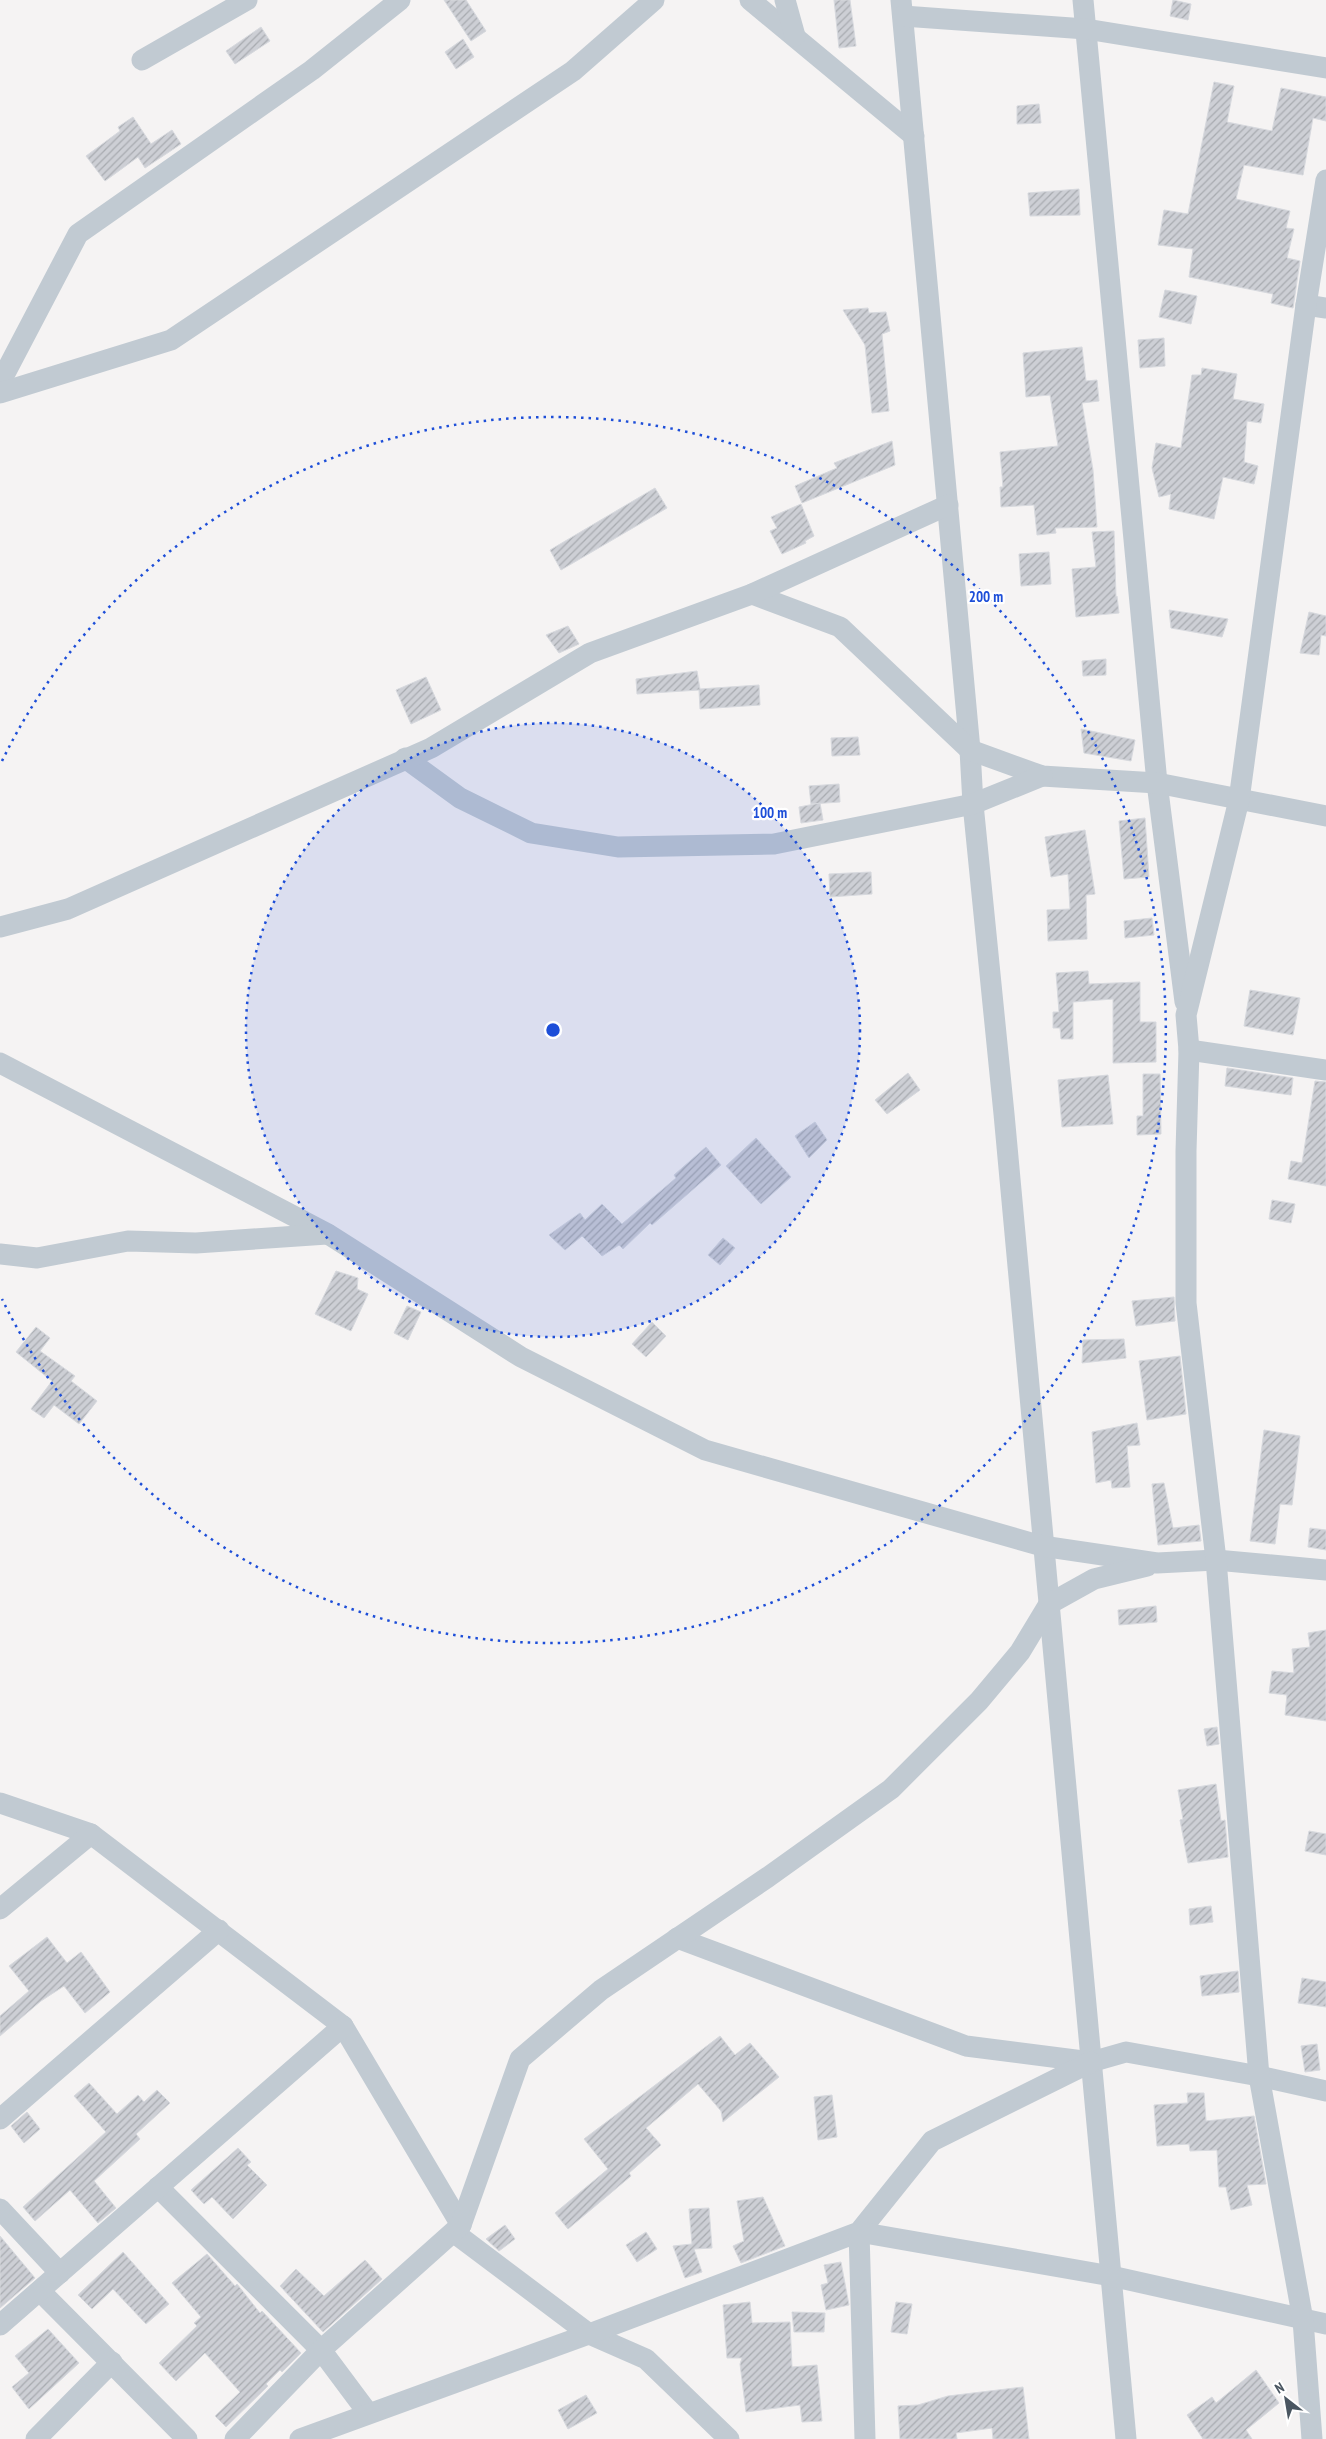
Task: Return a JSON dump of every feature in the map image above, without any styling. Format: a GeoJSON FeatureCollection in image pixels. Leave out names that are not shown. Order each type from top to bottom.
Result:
{"type":"FeatureCollection","features":[{"type":"Feature","properties":{"kind":"street"},"geometry":{"type":"LineString","coordinates":[[142,60],[247,0]]}},
{"type":"Feature","properties":{"kind":"street"},"geometry":{"type":"LineString","coordinates":[[0,383],[78,234],[312,70],[400,0]]}},
{"type":"Feature","properties":{"kind":"street"},"geometry":{"type":"LineString","coordinates":[[0,392],[171,340],[573,71],[654,0]]}},
{"type":"Feature","properties":{"kind":"street"},"geometry":{"type":"LineString","coordinates":[[750,0],[914,136]]}},
{"type":"Feature","properties":{"kind":"street"},"geometry":{"type":"LineString","coordinates":[[785,0],[795,36]]}},
{"type":"Feature","properties":{"kind":"street"},"geometry":{"type":"LineString","coordinates":[[1083,0],[1157,783],[1189,1050],[1186,1151],[1186,1303],[1216,1560],[1259,2076],[1303,2320],[1312,2439]]}},
{"type":"Feature","properties":{"kind":"street"},"geometry":{"type":"LineString","coordinates":[[1126,2439],[1049,1604],[1042,1546],[1004,1114],[973,804],[970,750],[902,8],[1086,28],[1326,68]]}},
{"type":"Feature","properties":{"kind":"street"},"geometry":{"type":"LineString","coordinates":[[1186,1015],[1239,800],[1316,307],[1326,180]]}},
{"type":"Feature","properties":{"kind":"street"},"geometry":{"type":"LineString","coordinates":[[0,927],[68,909],[405,758],[432,748],[590,653],[752,594],[948,505]]}},
{"type":"Feature","properties":{"kind":"street"},"geometry":{"type":"LineString","coordinates":[[752,594],[840,627],[970,750],[1042,776],[1157,783],[1326,816]]}},
{"type":"Feature","properties":{"kind":"street"},"geometry":{"type":"LineString","coordinates":[[405,758],[460,798],[531,834],[618,847],[774,844],[973,804],[1042,776]]}},
{"type":"Feature","properties":{"kind":"street"},"geometry":{"type":"LineString","coordinates":[[1189,1050],[1326,1070]]}},
{"type":"Feature","properties":{"kind":"street"},"geometry":{"type":"LineString","coordinates":[[0,1064],[328,1234],[521,1357],[705,1450],[1042,1546],[1157,1563],[1216,1560],[1326,1570]]}},
{"type":"Feature","properties":{"kind":"street"},"geometry":{"type":"LineString","coordinates":[[0,1254],[37,1258],[128,1241],[196,1243],[328,1234]]}},
{"type":"Feature","properties":{"kind":"street"},"geometry":{"type":"LineString","coordinates":[[728,2439],[646,2359],[589,2334],[456,2234],[520,2059],[601,1990],[891,1790],[979,1701],[1020,1652],[1049,1604],[1094,1579],[1157,1563]]}},
{"type":"Feature","properties":{"kind":"street"},"geometry":{"type":"LineString","coordinates":[[0,1804],[91,1834],[343,2026],[461,2224]]}},
{"type":"Feature","properties":{"kind":"street"},"geometry":{"type":"LineString","coordinates":[[0,1909],[91,1834]]}},
{"type":"Feature","properties":{"kind":"street"},"geometry":{"type":"LineString","coordinates":[[0,2119],[219,1930]]}},
{"type":"Feature","properties":{"kind":"street"},"geometry":{"type":"LineString","coordinates":[[677,1938],[966,2046],[1091,2062]]}},
{"type":"Feature","properties":{"kind":"street"},"geometry":{"type":"LineString","coordinates":[[0,2325],[343,2026]]}},
{"type":"Feature","properties":{"kind":"street"},"geometry":{"type":"LineString","coordinates":[[310,2438],[368,2413],[589,2334],[859,2232],[932,2141],[1091,2062],[1126,2052],[1259,2076],[1326,2091]]}},
{"type":"Feature","properties":{"kind":"street"},"geometry":{"type":"LineString","coordinates":[[158,2187],[321,2350],[368,2413]]}},
{"type":"Feature","properties":{"kind":"street"},"geometry":{"type":"LineString","coordinates":[[0,2209],[60,2273]]}},
{"type":"Feature","properties":{"kind":"street"},"geometry":{"type":"LineString","coordinates":[[235,2439],[321,2350],[461,2224]]}},
{"type":"Feature","properties":{"kind":"street"},"geometry":{"type":"LineString","coordinates":[[859,2232],[1111,2276],[1326,2324]]}},
{"type":"Feature","properties":{"kind":"street"},"geometry":{"type":"LineString","coordinates":[[859,2232],[864,2338],[865,2439]]}},
{"type":"Feature","properties":{"kind":"street"},"geometry":{"type":"LineString","coordinates":[[40,2291],[187,2439]]}},
{"type":"Feature","properties":{"kind":"street"},"geometry":{"type":"LineString","coordinates":[[36,2439],[112,2362]]}},
{"type":"Feature","properties":{"kind":"building"},"geometry":{"type":"Polygon","coordinates":[[[444,0],[466,0],[486,31],[471,41],[444,0]]]}},
{"type":"Feature","properties":{"kind":"building"},"geometry":{"type":"Polygon","coordinates":[[[834,0],[850,0],[856,46],[839,48],[834,0]]]}},
{"type":"Feature","properties":{"kind":"building"},"geometry":{"type":"Polygon","coordinates":[[[1173,0],[1191,4],[1188,20],[1170,16],[1173,0]]]}},
{"type":"Feature","properties":{"kind":"building"},"geometry":{"type":"Polygon","coordinates":[[[261,27],[270,41],[235,64],[226,51],[261,27]]]}},
{"type":"Feature","properties":{"kind":"building"},"geometry":{"type":"Polygon","coordinates":[[[463,39],[474,57],[456,69],[445,52],[463,39]]]}},
{"type":"Feature","properties":{"kind":"building"},"geometry":{"type":"Polygon","coordinates":[[[1214,82],[1234,86],[1227,122],[1272,131],[1281,88],[1326,97],[1326,121],[1313,118],[1303,175],[1244,165],[1236,199],[1290,211],[1286,228],[1294,229],[1287,258],[1300,261],[1293,308],[1271,303],[1273,294],[1189,277],[1193,249],[1158,245],[1164,210],[1188,214],[1214,82]]]}},
{"type":"Feature","properties":{"kind":"building"},"geometry":{"type":"Polygon","coordinates":[[[1039,104],[1041,123],[1017,124],[1017,106],[1039,104]]]}},
{"type":"Feature","properties":{"kind":"building"},"geometry":{"type":"Polygon","coordinates":[[[133,117],[151,144],[172,130],[181,144],[145,168],[138,157],[105,181],[86,156],[120,131],[118,127],[133,117]]]}},
{"type":"Feature","properties":{"kind":"building"},"geometry":{"type":"Polygon","coordinates":[[[1079,189],[1080,215],[1030,216],[1028,193],[1079,189]]]}},
{"type":"Feature","properties":{"kind":"building"},"geometry":{"type":"Polygon","coordinates":[[[1165,290],[1197,296],[1191,324],[1159,317],[1165,290]]]}},
{"type":"Feature","properties":{"kind":"building"},"geometry":{"type":"Polygon","coordinates":[[[868,308],[869,313],[886,312],[890,331],[882,334],[889,411],[872,413],[865,345],[843,310],[868,308]]]}},
{"type":"Feature","properties":{"kind":"building"},"geometry":{"type":"Polygon","coordinates":[[[1164,338],[1165,366],[1140,368],[1138,340],[1164,338]]]}},
{"type":"Feature","properties":{"kind":"building"},"geometry":{"type":"Polygon","coordinates":[[[1082,347],[1086,381],[1097,380],[1099,401],[1082,403],[1093,470],[1097,527],[1055,528],[1056,533],[1037,535],[1034,505],[1001,507],[1000,487],[1003,487],[1000,452],[1058,446],[1050,395],[1026,397],[1023,353],[1082,347]]]}},
{"type":"Feature","properties":{"kind":"building"},"geometry":{"type":"Polygon","coordinates":[[[1202,368],[1237,374],[1233,399],[1264,404],[1261,423],[1247,421],[1244,462],[1258,466],[1254,484],[1223,477],[1214,519],[1169,509],[1171,494],[1159,497],[1152,468],[1156,443],[1181,448],[1192,375],[1201,375],[1202,368]]]}},
{"type":"Feature","properties":{"kind":"building"},"geometry":{"type":"Polygon","coordinates":[[[892,441],[895,465],[802,503],[795,486],[837,468],[834,463],[892,441]]]}},
{"type":"Feature","properties":{"kind":"building"},"geometry":{"type":"Polygon","coordinates":[[[655,488],[667,508],[561,570],[550,550],[655,488]]]}},
{"type":"Feature","properties":{"kind":"building"},"geometry":{"type":"Polygon","coordinates":[[[801,504],[814,536],[805,541],[806,543],[782,554],[770,531],[777,528],[771,517],[801,504]]]}},
{"type":"Feature","properties":{"kind":"building"},"geometry":{"type":"Polygon","coordinates":[[[1114,531],[1116,597],[1119,613],[1076,617],[1072,569],[1096,567],[1092,532],[1114,531]]]}},
{"type":"Feature","properties":{"kind":"building"},"geometry":{"type":"Polygon","coordinates":[[[1049,552],[1051,584],[1021,586],[1019,554],[1049,552]]]}},
{"type":"Feature","properties":{"kind":"building"},"geometry":{"type":"Polygon","coordinates":[[[1169,610],[1228,619],[1222,637],[1171,628],[1169,610]]]}},
{"type":"Feature","properties":{"kind":"building"},"geometry":{"type":"Polygon","coordinates":[[[1309,612],[1326,616],[1326,636],[1321,635],[1319,655],[1300,653],[1309,612]]]}},
{"type":"Feature","properties":{"kind":"building"},"geometry":{"type":"Polygon","coordinates":[[[568,626],[579,644],[559,653],[546,635],[568,626]]]}},
{"type":"Feature","properties":{"kind":"building"},"geometry":{"type":"Polygon","coordinates":[[[1106,659],[1106,675],[1083,676],[1082,661],[1106,659]]]}},
{"type":"Feature","properties":{"kind":"building"},"geometry":{"type":"Polygon","coordinates":[[[697,671],[700,689],[759,685],[760,705],[700,709],[699,690],[637,694],[636,679],[697,671]]]}},
{"type":"Feature","properties":{"kind":"building"},"geometry":{"type":"Polygon","coordinates":[[[426,677],[441,710],[411,724],[396,690],[426,677]]]}},
{"type":"Feature","properties":{"kind":"building"},"geometry":{"type":"Polygon","coordinates":[[[1081,729],[1135,740],[1131,761],[1084,753],[1081,729]]]}},
{"type":"Feature","properties":{"kind":"building"},"geometry":{"type":"Polygon","coordinates":[[[858,737],[860,755],[832,756],[831,738],[858,737]]]}},
{"type":"Feature","properties":{"kind":"building"},"geometry":{"type":"Polygon","coordinates":[[[839,784],[840,802],[811,804],[809,786],[839,784]]]}},
{"type":"Feature","properties":{"kind":"building"},"geometry":{"type":"Polygon","coordinates":[[[820,803],[823,820],[801,823],[799,807],[820,803]]]}},
{"type":"Feature","properties":{"kind":"building"},"geometry":{"type":"Polygon","coordinates":[[[1145,818],[1149,877],[1124,879],[1119,821],[1145,818]]]}},
{"type":"Feature","properties":{"kind":"building"},"geometry":{"type":"Polygon","coordinates":[[[1085,830],[1095,894],[1086,895],[1087,939],[1048,941],[1047,910],[1070,909],[1068,874],[1051,877],[1045,837],[1085,830]]]}},
{"type":"Feature","properties":{"kind":"building"},"geometry":{"type":"Polygon","coordinates":[[[871,872],[872,894],[830,897],[829,874],[871,872]]]}},
{"type":"Feature","properties":{"kind":"building"},"geometry":{"type":"Polygon","coordinates":[[[1152,918],[1154,935],[1125,938],[1124,921],[1152,918]]]}},
{"type":"Feature","properties":{"kind":"building"},"geometry":{"type":"Polygon","coordinates":[[[1088,971],[1089,984],[1140,982],[1140,1022],[1156,1022],[1156,1062],[1113,1063],[1113,999],[1073,1002],[1073,1039],[1061,1039],[1060,1028],[1053,1028],[1053,1012],[1059,1012],[1056,973],[1088,971]]]}},
{"type":"Feature","properties":{"kind":"building"},"geometry":{"type":"Polygon","coordinates":[[[1250,990],[1300,998],[1293,1035],[1244,1026],[1250,990]]]}},
{"type":"Feature","properties":{"kind":"building"},"geometry":{"type":"Polygon","coordinates":[[[1227,1068],[1293,1078],[1291,1095],[1225,1086],[1227,1068]]]}},
{"type":"Feature","properties":{"kind":"building"},"geometry":{"type":"Polygon","coordinates":[[[908,1073],[920,1090],[887,1114],[875,1100],[908,1073]]]}},
{"type":"Feature","properties":{"kind":"building"},"geometry":{"type":"Polygon","coordinates":[[[1143,1074],[1160,1074],[1161,1134],[1137,1135],[1137,1116],[1143,1116],[1143,1074]]]}},
{"type":"Feature","properties":{"kind":"building"},"geometry":{"type":"Polygon","coordinates":[[[1108,1075],[1113,1124],[1062,1127],[1058,1080],[1108,1075]]]}},
{"type":"Feature","properties":{"kind":"building"},"geometry":{"type":"Polygon","coordinates":[[[1315,1081],[1326,1082],[1326,1186],[1288,1179],[1291,1161],[1302,1163],[1315,1081]]]}},
{"type":"Feature","properties":{"kind":"building"},"geometry":{"type":"Polygon","coordinates":[[[815,1122],[827,1140],[809,1158],[795,1136],[815,1122]]]}},
{"type":"Feature","properties":{"kind":"building"},"geometry":{"type":"Polygon","coordinates":[[[756,1138],[791,1177],[761,1204],[726,1166],[756,1138]]]}},
{"type":"Feature","properties":{"kind":"building"},"geometry":{"type":"Polygon","coordinates":[[[706,1147],[721,1165],[652,1225],[650,1223],[623,1249],[619,1245],[602,1256],[582,1236],[565,1250],[549,1235],[580,1213],[585,1220],[602,1204],[622,1224],[676,1178],[674,1175],[706,1147]]]}},
{"type":"Feature","properties":{"kind":"building"},"geometry":{"type":"Polygon","coordinates":[[[1272,1200],[1295,1204],[1291,1223],[1269,1219],[1272,1200]]]}},
{"type":"Feature","properties":{"kind":"building"},"geometry":{"type":"Polygon","coordinates":[[[723,1238],[735,1248],[720,1265],[708,1255],[723,1238]]]}},
{"type":"Feature","properties":{"kind":"building"},"geometry":{"type":"Polygon","coordinates":[[[336,1271],[358,1278],[357,1289],[368,1294],[351,1331],[315,1314],[336,1271]]]}},
{"type":"Feature","properties":{"kind":"building"},"geometry":{"type":"Polygon","coordinates":[[[1174,1297],[1175,1321],[1136,1326],[1132,1301],[1174,1297]]]}},
{"type":"Feature","properties":{"kind":"building"},"geometry":{"type":"Polygon","coordinates":[[[407,1306],[421,1312],[408,1340],[394,1333],[407,1306]]]}},
{"type":"Feature","properties":{"kind":"building"},"geometry":{"type":"Polygon","coordinates":[[[652,1322],[666,1336],[646,1357],[632,1344],[652,1322]]]}},
{"type":"Feature","properties":{"kind":"building"},"geometry":{"type":"Polygon","coordinates":[[[36,1327],[50,1338],[40,1351],[75,1376],[71,1381],[97,1401],[79,1424],[54,1405],[44,1418],[31,1409],[52,1381],[16,1352],[36,1327]]]}},
{"type":"Feature","properties":{"kind":"building"},"geometry":{"type":"Polygon","coordinates":[[[1124,1339],[1126,1358],[1082,1363],[1083,1340],[1124,1339]]]}},
{"type":"Feature","properties":{"kind":"building"},"geometry":{"type":"Polygon","coordinates":[[[1180,1356],[1186,1414],[1147,1420],[1139,1361],[1180,1356]]]}},
{"type":"Feature","properties":{"kind":"building"},"geometry":{"type":"Polygon","coordinates":[[[1137,1423],[1140,1445],[1127,1446],[1130,1487],[1112,1488],[1111,1480],[1096,1483],[1092,1432],[1137,1423]]]}},
{"type":"Feature","properties":{"kind":"building"},"geometry":{"type":"Polygon","coordinates":[[[1264,1430],[1300,1436],[1292,1505],[1280,1504],[1275,1544],[1250,1541],[1264,1430]]]}},
{"type":"Feature","properties":{"kind":"building"},"geometry":{"type":"Polygon","coordinates":[[[1164,1483],[1173,1528],[1199,1525],[1201,1541],[1158,1545],[1152,1484],[1164,1483]]]}},
{"type":"Feature","properties":{"kind":"building"},"geometry":{"type":"Polygon","coordinates":[[[1310,1528],[1326,1530],[1326,1550],[1308,1547],[1310,1528]]]}},
{"type":"Feature","properties":{"kind":"building"},"geometry":{"type":"Polygon","coordinates":[[[1156,1606],[1157,1622],[1119,1625],[1118,1610],[1156,1606]]]}},
{"type":"Feature","properties":{"kind":"building"},"geometry":{"type":"Polygon","coordinates":[[[1326,1630],[1326,1721],[1285,1715],[1287,1695],[1269,1693],[1272,1671],[1294,1673],[1292,1649],[1310,1647],[1308,1633],[1326,1630]]]}},
{"type":"Feature","properties":{"kind":"building"},"geometry":{"type":"Polygon","coordinates":[[[1217,1727],[1219,1744],[1207,1746],[1204,1729],[1217,1727]]]}},
{"type":"Feature","properties":{"kind":"building"},"geometry":{"type":"Polygon","coordinates":[[[1216,1784],[1221,1821],[1225,1820],[1228,1857],[1188,1863],[1180,1820],[1183,1819],[1178,1790],[1216,1784]]]}},
{"type":"Feature","properties":{"kind":"building"},"geometry":{"type":"Polygon","coordinates":[[[1309,1831],[1326,1834],[1326,1855],[1305,1851],[1309,1831]]]}},
{"type":"Feature","properties":{"kind":"building"},"geometry":{"type":"Polygon","coordinates":[[[1211,1906],[1213,1922],[1190,1925],[1189,1909],[1211,1906]]]}},
{"type":"Feature","properties":{"kind":"building"},"geometry":{"type":"Polygon","coordinates":[[[47,1937],[67,1963],[81,1952],[110,1992],[85,2013],[64,1986],[41,2001],[0,2036],[0,2016],[29,1991],[9,1966],[47,1937]]]}},
{"type":"Feature","properties":{"kind":"building"},"geometry":{"type":"Polygon","coordinates":[[[1238,1971],[1239,1992],[1202,1996],[1200,1976],[1238,1971]]]}},
{"type":"Feature","properties":{"kind":"building"},"geometry":{"type":"Polygon","coordinates":[[[1302,1978],[1326,1982],[1326,2007],[1298,2003],[1302,1978]]]}},
{"type":"Feature","properties":{"kind":"building"},"geometry":{"type":"Polygon","coordinates":[[[720,2036],[735,2055],[750,2043],[779,2077],[723,2122],[721,2111],[698,2084],[646,2128],[661,2145],[629,2173],[631,2176],[568,2229],[555,2213],[608,2169],[584,2139],[720,2036]]]}},
{"type":"Feature","properties":{"kind":"building"},"geometry":{"type":"Polygon","coordinates":[[[1317,2044],[1320,2070],[1305,2072],[1301,2046],[1317,2044]]]}},
{"type":"Feature","properties":{"kind":"building"},"geometry":{"type":"Polygon","coordinates":[[[89,2083],[117,2114],[138,2095],[144,2102],[157,2090],[170,2103],[136,2134],[140,2139],[94,2181],[116,2208],[98,2223],[70,2190],[35,2221],[23,2207],[106,2132],[74,2096],[89,2083]]]}},
{"type":"Feature","properties":{"kind":"building"},"geometry":{"type":"Polygon","coordinates":[[[1187,2093],[1204,2093],[1206,2121],[1254,2116],[1266,2184],[1247,2185],[1252,2205],[1231,2210],[1226,2187],[1219,2187],[1217,2150],[1190,2151],[1189,2144],[1157,2146],[1154,2105],[1188,2103],[1187,2093]]]}},
{"type":"Feature","properties":{"kind":"building"},"geometry":{"type":"Polygon","coordinates":[[[832,2095],[837,2137],[818,2140],[814,2097],[832,2095]]]}},
{"type":"Feature","properties":{"kind":"building"},"geometry":{"type":"Polygon","coordinates":[[[27,2112],[40,2129],[24,2143],[11,2126],[27,2112]]]}},
{"type":"Feature","properties":{"kind":"building"},"geometry":{"type":"Polygon","coordinates":[[[238,2148],[251,2162],[247,2165],[267,2185],[233,2219],[212,2197],[204,2204],[191,2190],[238,2148]]]}},
{"type":"Feature","properties":{"kind":"building"},"geometry":{"type":"Polygon","coordinates":[[[763,2197],[785,2246],[741,2263],[733,2246],[744,2241],[737,2201],[763,2197]]]}},
{"type":"Feature","properties":{"kind":"building"},"geometry":{"type":"Polygon","coordinates":[[[709,2208],[712,2248],[694,2249],[702,2272],[685,2278],[673,2246],[692,2244],[689,2209],[709,2208]]]}},
{"type":"Feature","properties":{"kind":"building"},"geometry":{"type":"Polygon","coordinates":[[[505,2225],[515,2239],[499,2251],[486,2239],[505,2225]]]}},
{"type":"Feature","properties":{"kind":"building"},"geometry":{"type":"Polygon","coordinates":[[[646,2232],[657,2249],[637,2262],[626,2245],[646,2232]]]}},
{"type":"Feature","properties":{"kind":"building"},"geometry":{"type":"Polygon","coordinates":[[[0,2236],[35,2278],[0,2308],[0,2236]]]}},
{"type":"Feature","properties":{"kind":"building"},"geometry":{"type":"Polygon","coordinates":[[[123,2252],[169,2304],[146,2324],[113,2289],[92,2309],[78,2295],[123,2252]]]}},
{"type":"Feature","properties":{"kind":"building"},"geometry":{"type":"Polygon","coordinates":[[[207,2254],[235,2286],[237,2284],[260,2313],[262,2311],[301,2353],[282,2372],[280,2370],[266,2384],[268,2386],[226,2427],[215,2416],[240,2392],[205,2353],[176,2381],[159,2363],[197,2326],[194,2323],[201,2317],[172,2283],[207,2254]]]}},
{"type":"Feature","properties":{"kind":"building"},"geometry":{"type":"Polygon","coordinates":[[[365,2260],[382,2279],[323,2332],[280,2286],[296,2269],[324,2296],[365,2260]]]}},
{"type":"Feature","properties":{"kind":"building"},"geometry":{"type":"Polygon","coordinates":[[[841,2262],[849,2305],[826,2310],[821,2285],[828,2283],[824,2265],[841,2262]]]}},
{"type":"Feature","properties":{"kind":"building"},"geometry":{"type":"Polygon","coordinates":[[[750,2302],[752,2323],[790,2322],[792,2367],[817,2365],[822,2421],[802,2422],[800,2405],[746,2412],[740,2364],[742,2358],[727,2358],[723,2305],[750,2302]]]}},
{"type":"Feature","properties":{"kind":"building"},"geometry":{"type":"Polygon","coordinates":[[[896,2302],[912,2304],[907,2334],[891,2332],[896,2302]]]}},
{"type":"Feature","properties":{"kind":"building"},"geometry":{"type":"Polygon","coordinates":[[[792,2312],[825,2313],[824,2332],[794,2332],[792,2312]]]}},
{"type":"Feature","properties":{"kind":"building"},"geometry":{"type":"Polygon","coordinates":[[[48,2329],[79,2363],[29,2409],[12,2387],[29,2373],[15,2356],[48,2329]]]}},
{"type":"Feature","properties":{"kind":"building"},"geometry":{"type":"Polygon","coordinates":[[[1256,2370],[1279,2403],[1246,2430],[1252,2439],[1203,2439],[1187,2415],[1212,2397],[1216,2403],[1256,2370]]]}},
{"type":"Feature","properties":{"kind":"building"},"geometry":{"type":"Polygon","coordinates":[[[1023,2387],[1029,2439],[993,2439],[992,2428],[956,2433],[957,2439],[900,2439],[898,2406],[918,2405],[948,2396],[1023,2387]]]}},
{"type":"Feature","properties":{"kind":"building"},"geometry":{"type":"Polygon","coordinates":[[[586,2395],[597,2413],[568,2429],[558,2410],[586,2395]]]}}]}
